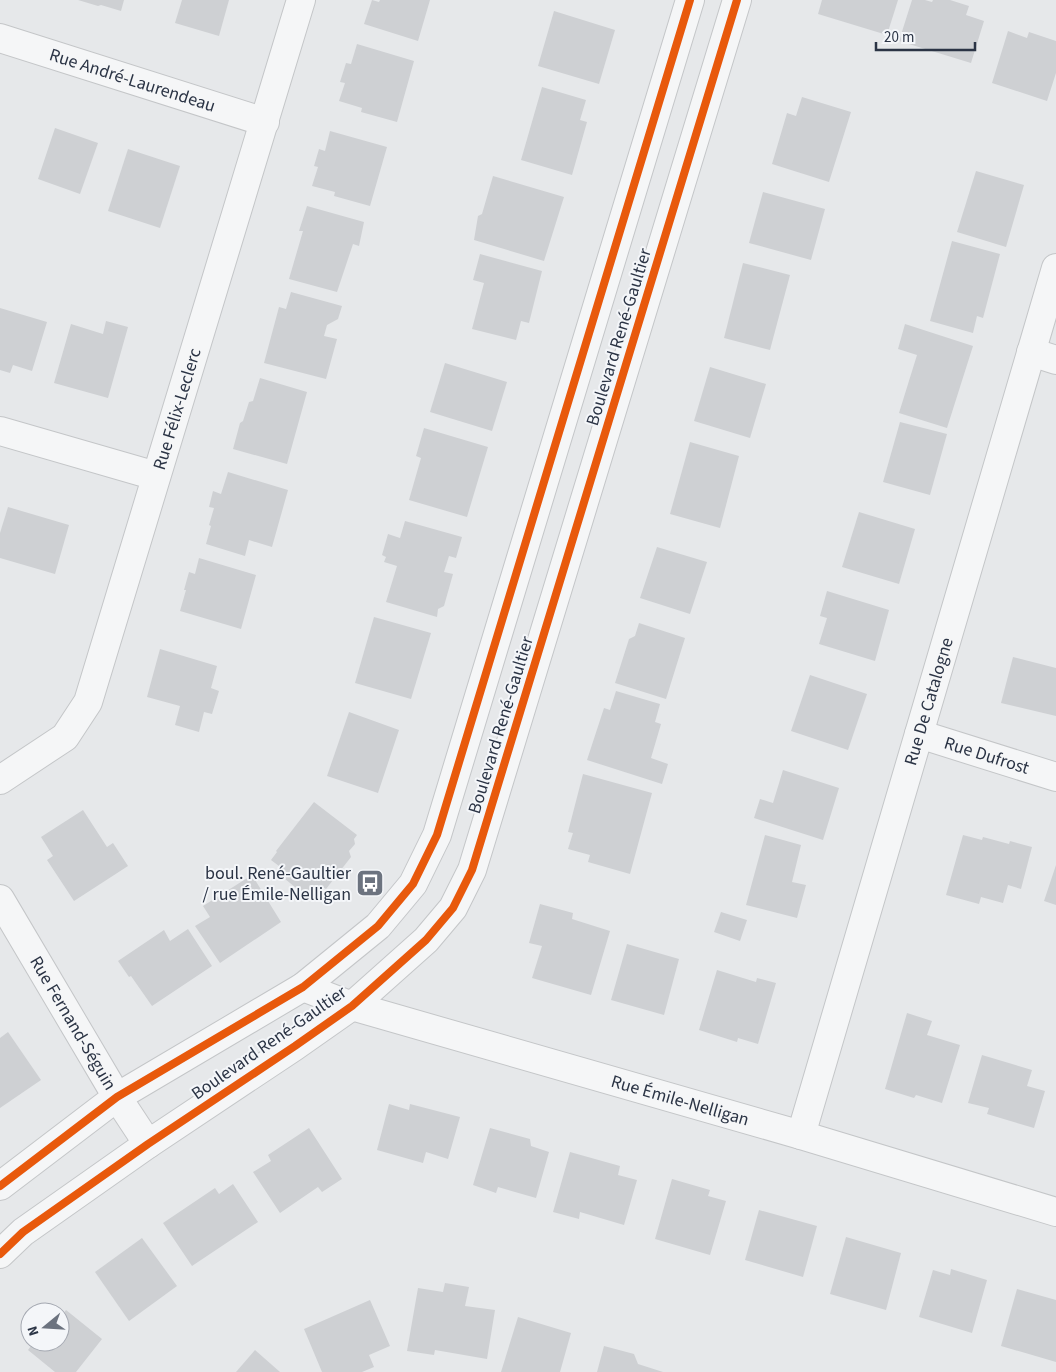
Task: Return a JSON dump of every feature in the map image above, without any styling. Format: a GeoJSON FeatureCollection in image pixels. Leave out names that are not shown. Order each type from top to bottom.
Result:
{"type":"FeatureCollection","features":[{"type":"Feature","properties":{"kind":"street","name":"Rue Félix-Leclerc"},"geometry":{"type":"LineString","coordinates":[[0,780],[65,737],[88,702],[301,0]]}},
{"type":"Feature","properties":{"kind":"street","name":"Boulevard René-Gaultier"},"geometry":{"type":"LineString","coordinates":[[0,1186],[117,1097],[303,987],[378,926],[414,884],[437,835],[690,0]]}},
{"type":"Feature","properties":{"kind":"street","name":"Boulevard René-Gaultier"},"geometry":{"type":"LineString","coordinates":[[0,1254],[24,1232],[148,1144],[352,1006],[426,940],[453,908],[472,870],[737,0]]}},
{"type":"Feature","properties":{"kind":"street","name":"Rue André-Laurendeau"},"geometry":{"type":"LineString","coordinates":[[0,38],[264,122]]}},
{"type":"Feature","properties":{"kind":"street","name":"Rue De Catalogne"},"geometry":{"type":"LineString","coordinates":[[801,1135],[919,734],[1044,356],[1056,268]]}},
{"type":"Feature","properties":{"kind":"street"},"geometry":{"type":"LineString","coordinates":[[0,431],[156,476]]}},
{"type":"Feature","properties":{"kind":"street","name":"Rue Dufrost"},"geometry":{"type":"LineString","coordinates":[[919,734],[1056,777]]}},
{"type":"Feature","properties":{"kind":"street","name":"Rue Fernand-Séguin"},"geometry":{"type":"LineString","coordinates":[[0,899],[117,1097],[148,1144]]}},
{"type":"Feature","properties":{"kind":"street","name":"Rue Émile-Nelligan"},"geometry":{"type":"LineString","coordinates":[[303,987],[352,1006],[801,1135],[1056,1212]]}},
{"type":"Feature","properties":{"kind":"building"},"geometry":{"type":"Polygon","coordinates":[[[78,0],[124,0],[121,11],[78,0]]]}},
{"type":"Feature","properties":{"kind":"building"},"geometry":{"type":"Polygon","coordinates":[[[182,0],[229,0],[219,36],[175,23],[182,0]]]}},
{"type":"Feature","properties":{"kind":"building"},"geometry":{"type":"Polygon","coordinates":[[[372,0],[379,2],[380,0],[430,0],[418,41],[364,24],[372,0]]]}},
{"type":"Feature","properties":{"kind":"building"},"geometry":{"type":"Polygon","coordinates":[[[822,0],[898,0],[887,35],[818,14],[822,0]]]}},
{"type":"Feature","properties":{"kind":"building"},"geometry":{"type":"Polygon","coordinates":[[[912,0],[932,2],[933,0],[950,0],[969,6],[966,15],[984,21],[971,63],[899,41],[912,0]]]}},
{"type":"Feature","properties":{"kind":"building"},"geometry":{"type":"Polygon","coordinates":[[[554,11],[615,30],[599,84],[538,66],[554,11]]]}},
{"type":"Feature","properties":{"kind":"building"},"geometry":{"type":"Polygon","coordinates":[[[1008,31],[1027,38],[1029,32],[1056,41],[1056,73],[1047,101],[992,83],[1008,31]]]}},
{"type":"Feature","properties":{"kind":"building"},"geometry":{"type":"Polygon","coordinates":[[[357,44],[414,61],[397,122],[361,112],[362,108],[339,101],[345,83],[340,82],[346,63],[351,64],[357,44]]]}},
{"type":"Feature","properties":{"kind":"building"},"geometry":{"type":"Polygon","coordinates":[[[542,87],[586,100],[580,120],[587,122],[572,175],[521,160],[542,87]]]}},
{"type":"Feature","properties":{"kind":"building"},"geometry":{"type":"Polygon","coordinates":[[[802,97],[851,112],[829,182],[772,164],[787,113],[796,116],[802,97]]]}},
{"type":"Feature","properties":{"kind":"building"},"geometry":{"type":"Polygon","coordinates":[[[55,128],[98,143],[80,194],[38,179],[55,128]]]}},
{"type":"Feature","properties":{"kind":"building"},"geometry":{"type":"Polygon","coordinates":[[[330,131],[387,147],[370,206],[334,196],[335,192],[312,186],[318,167],[314,166],[319,149],[325,151],[330,131]]]}},
{"type":"Feature","properties":{"kind":"building"},"geometry":{"type":"Polygon","coordinates":[[[128,149],[180,166],[160,228],[108,211],[128,149]]]}},
{"type":"Feature","properties":{"kind":"building"},"geometry":{"type":"Polygon","coordinates":[[[976,171],[1024,185],[1006,247],[957,232],[976,171]]]}},
{"type":"Feature","properties":{"kind":"building"},"geometry":{"type":"Polygon","coordinates":[[[493,176],[564,197],[544,261],[474,240],[478,216],[482,214],[493,176]]]}},
{"type":"Feature","properties":{"kind":"building"},"geometry":{"type":"Polygon","coordinates":[[[763,192],[825,209],[811,260],[749,243],[763,192]]]}},
{"type":"Feature","properties":{"kind":"building"},"geometry":{"type":"Polygon","coordinates":[[[307,206],[364,222],[359,246],[353,244],[337,292],[289,279],[303,231],[299,231],[307,206]]]}},
{"type":"Feature","properties":{"kind":"building"},"geometry":{"type":"Polygon","coordinates":[[[952,241],[1000,254],[983,318],[977,316],[973,333],[930,321],[952,241]]]}},
{"type":"Feature","properties":{"kind":"building"},"geometry":{"type":"Polygon","coordinates":[[[480,254],[542,271],[529,323],[521,321],[516,340],[472,329],[484,283],[473,280],[480,254]]]}},
{"type":"Feature","properties":{"kind":"building"},"geometry":{"type":"Polygon","coordinates":[[[743,263],[790,275],[770,350],[724,338],[743,263]]]}},
{"type":"Feature","properties":{"kind":"building"},"geometry":{"type":"Polygon","coordinates":[[[291,292],[342,306],[338,319],[327,325],[324,336],[337,339],[326,379],[264,363],[279,307],[286,309],[291,292]]]}},
{"type":"Feature","properties":{"kind":"building"},"geometry":{"type":"Polygon","coordinates":[[[0,308],[47,322],[32,371],[13,365],[10,373],[0,370],[0,308]]]}},
{"type":"Feature","properties":{"kind":"building"},"geometry":{"type":"Polygon","coordinates":[[[106,321],[128,327],[108,398],[54,383],[71,324],[103,334],[106,321]]]}},
{"type":"Feature","properties":{"kind":"building"},"geometry":{"type":"Polygon","coordinates":[[[905,324],[973,346],[947,428],[899,413],[917,355],[898,349],[905,324]]]}},
{"type":"Feature","properties":{"kind":"building"},"geometry":{"type":"Polygon","coordinates":[[[445,363],[507,382],[492,431],[430,412],[445,363]]]}},
{"type":"Feature","properties":{"kind":"building"},"geometry":{"type":"Polygon","coordinates":[[[710,367],[766,384],[750,438],[694,421],[710,367]]]}},
{"type":"Feature","properties":{"kind":"building"},"geometry":{"type":"Polygon","coordinates":[[[260,378],[307,392],[287,464],[233,449],[240,423],[243,421],[249,402],[253,401],[260,378]]]}},
{"type":"Feature","properties":{"kind":"building"},"geometry":{"type":"Polygon","coordinates":[[[900,422],[947,434],[930,495],[883,482],[900,422]]]}},
{"type":"Feature","properties":{"kind":"building"},"geometry":{"type":"Polygon","coordinates":[[[424,428],[488,447],[467,517],[409,500],[421,458],[416,456],[424,428]]]}},
{"type":"Feature","properties":{"kind":"building"},"geometry":{"type":"Polygon","coordinates":[[[690,442],[739,456],[720,528],[670,514],[690,442]]]}},
{"type":"Feature","properties":{"kind":"building"},"geometry":{"type":"Polygon","coordinates":[[[228,472],[288,490],[272,547],[249,540],[245,556],[206,544],[214,508],[209,507],[213,491],[221,494],[228,472]]]}},
{"type":"Feature","properties":{"kind":"building"},"geometry":{"type":"Polygon","coordinates":[[[8,507],[69,525],[55,574],[0,558],[0,533],[8,507]]]}},
{"type":"Feature","properties":{"kind":"building"},"geometry":{"type":"Polygon","coordinates":[[[859,512],[915,529],[899,584],[842,567],[859,512]]]}},
{"type":"Feature","properties":{"kind":"building"},"geometry":{"type":"Polygon","coordinates":[[[405,521],[462,537],[456,558],[449,556],[444,572],[453,574],[444,606],[438,609],[437,617],[386,602],[397,566],[384,562],[386,557],[382,555],[388,534],[400,538],[405,521]]]}},
{"type":"Feature","properties":{"kind":"building"},"geometry":{"type":"Polygon","coordinates":[[[657,547],[707,562],[690,614],[640,598],[657,547]]]}},
{"type":"Feature","properties":{"kind":"building"},"geometry":{"type":"Polygon","coordinates":[[[199,558],[256,575],[241,629],[180,611],[189,572],[195,574],[199,558]]]}},
{"type":"Feature","properties":{"kind":"building"},"geometry":{"type":"Polygon","coordinates":[[[827,591],[889,610],[875,661],[819,644],[827,618],[820,616],[827,591]]]}},
{"type":"Feature","properties":{"kind":"building"},"geometry":{"type":"Polygon","coordinates":[[[374,617],[431,633],[411,699],[355,683],[374,617]]]}},
{"type":"Feature","properties":{"kind":"building"},"geometry":{"type":"Polygon","coordinates":[[[639,623],[685,638],[666,699],[615,683],[629,639],[635,636],[639,623]]]}},
{"type":"Feature","properties":{"kind":"building"},"geometry":{"type":"Polygon","coordinates":[[[160,649],[217,666],[211,688],[219,691],[212,714],[204,712],[199,732],[175,725],[180,706],[147,697],[160,649]]]}},
{"type":"Feature","properties":{"kind":"building"},"geometry":{"type":"Polygon","coordinates":[[[1013,657],[1056,668],[1056,716],[1001,703],[1013,657]]]}},
{"type":"Feature","properties":{"kind":"building"},"geometry":{"type":"Polygon","coordinates":[[[810,675],[867,694],[848,750],[791,731],[810,675]]]}},
{"type":"Feature","properties":{"kind":"building"},"geometry":{"type":"Polygon","coordinates":[[[616,691],[660,704],[655,722],[661,724],[651,758],[668,764],[662,784],[587,760],[604,708],[610,710],[616,691]]]}},
{"type":"Feature","properties":{"kind":"building"},"geometry":{"type":"Polygon","coordinates":[[[349,712],[399,730],[378,793],[327,776],[349,712]]]}},
{"type":"Feature","properties":{"kind":"building"},"geometry":{"type":"Polygon","coordinates":[[[783,770],[839,788],[823,840],[754,818],[760,799],[773,803],[783,770]]]}},
{"type":"Feature","properties":{"kind":"building"},"geometry":{"type":"Polygon","coordinates":[[[583,774],[652,793],[630,874],[588,862],[590,855],[568,849],[573,833],[568,832],[583,774]]]}},
{"type":"Feature","properties":{"kind":"building"},"geometry":{"type":"Polygon","coordinates":[[[314,802],[357,835],[354,839],[355,844],[349,851],[351,857],[326,889],[323,887],[312,901],[279,874],[283,869],[271,860],[314,802]]]}},
{"type":"Feature","properties":{"kind":"building"},"geometry":{"type":"Polygon","coordinates":[[[83,810],[107,847],[113,843],[128,866],[74,901],[47,860],[53,856],[41,837],[83,810]]]}},
{"type":"Feature","properties":{"kind":"building"},"geometry":{"type":"Polygon","coordinates":[[[765,835],[801,845],[792,882],[806,885],[797,918],[746,905],[765,835]]]}},
{"type":"Feature","properties":{"kind":"building"},"geometry":{"type":"Polygon","coordinates":[[[963,835],[982,840],[983,837],[1009,844],[1010,841],[1032,847],[1021,889],[1008,885],[1003,903],[981,897],[979,904],[946,895],[963,835]]]}},
{"type":"Feature","properties":{"kind":"building"},"geometry":{"type":"Polygon","coordinates":[[[1056,865],[1056,905],[1044,901],[1056,865]]]}},
{"type":"Feature","properties":{"kind":"building"},"geometry":{"type":"Polygon","coordinates":[[[252,875],[281,922],[220,963],[195,926],[210,917],[203,906],[252,875]]]}},
{"type":"Feature","properties":{"kind":"building"},"geometry":{"type":"Polygon","coordinates":[[[540,904],[573,913],[572,919],[610,931],[591,995],[532,978],[542,946],[529,943],[540,904]]]}},
{"type":"Feature","properties":{"kind":"building"},"geometry":{"type":"Polygon","coordinates":[[[721,912],[747,920],[740,941],[714,932],[721,912]]]}},
{"type":"Feature","properties":{"kind":"building"},"geometry":{"type":"Polygon","coordinates":[[[188,929],[212,966],[152,1006],[118,961],[164,930],[170,941],[188,929]]]}},
{"type":"Feature","properties":{"kind":"building"},"geometry":{"type":"Polygon","coordinates":[[[627,944],[679,959],[664,1015],[611,1000],[627,944]]]}},
{"type":"Feature","properties":{"kind":"building"},"geometry":{"type":"Polygon","coordinates":[[[717,970],[756,982],[757,978],[776,983],[758,1044],[738,1038],[737,1042],[699,1030],[717,970]]]}},
{"type":"Feature","properties":{"kind":"building"},"geometry":{"type":"Polygon","coordinates":[[[907,1013],[932,1021],[927,1035],[960,1045],[942,1103],[916,1095],[914,1098],[885,1089],[907,1013]]]}},
{"type":"Feature","properties":{"kind":"building"},"geometry":{"type":"Polygon","coordinates":[[[8,1032],[41,1080],[0,1108],[0,1038],[8,1032]]]}},
{"type":"Feature","properties":{"kind":"building"},"geometry":{"type":"Polygon","coordinates":[[[982,1055],[1032,1070],[1027,1086],[1045,1091],[1034,1128],[987,1114],[989,1108],[968,1103],[982,1055]]]}},
{"type":"Feature","properties":{"kind":"building"},"geometry":{"type":"Polygon","coordinates":[[[389,1104],[409,1110],[410,1104],[460,1117],[448,1159],[426,1152],[423,1163],[377,1150],[389,1104]]]}},
{"type":"Feature","properties":{"kind":"building"},"geometry":{"type":"Polygon","coordinates":[[[309,1128],[342,1179],[322,1192],[318,1187],[280,1213],[253,1172],[271,1161],[268,1155],[309,1128]]]}},
{"type":"Feature","properties":{"kind":"building"},"geometry":{"type":"Polygon","coordinates":[[[490,1128],[530,1139],[531,1146],[549,1152],[536,1198],[498,1187],[496,1193],[473,1185],[490,1128]]]}},
{"type":"Feature","properties":{"kind":"building"},"geometry":{"type":"Polygon","coordinates":[[[570,1152],[620,1166],[618,1175],[637,1180],[624,1225],[580,1212],[579,1219],[553,1212],[570,1152]]]}},
{"type":"Feature","properties":{"kind":"building"},"geometry":{"type":"Polygon","coordinates":[[[672,1179],[710,1190],[708,1196],[726,1201],[710,1255],[655,1239],[672,1179]]]}},
{"type":"Feature","properties":{"kind":"building"},"geometry":{"type":"Polygon","coordinates":[[[233,1184],[258,1222],[192,1266],[163,1223],[215,1188],[219,1194],[233,1184]]]}},
{"type":"Feature","properties":{"kind":"building"},"geometry":{"type":"Polygon","coordinates":[[[759,1210],[817,1226],[803,1277],[745,1260],[759,1210]]]}},
{"type":"Feature","properties":{"kind":"building"},"geometry":{"type":"Polygon","coordinates":[[[846,1237],[901,1253],[886,1310],[830,1294],[846,1237]]]}},
{"type":"Feature","properties":{"kind":"building"},"geometry":{"type":"Polygon","coordinates":[[[142,1238],[177,1286],[129,1321],[95,1272],[142,1238]]]}},
{"type":"Feature","properties":{"kind":"building"},"geometry":{"type":"Polygon","coordinates":[[[951,1269],[987,1280],[972,1333],[919,1317],[933,1270],[950,1275],[951,1269]]]}},
{"type":"Feature","properties":{"kind":"building"},"geometry":{"type":"Polygon","coordinates":[[[445,1283],[469,1287],[465,1306],[495,1310],[487,1359],[435,1350],[434,1355],[407,1351],[418,1288],[443,1292],[445,1283]]]}},
{"type":"Feature","properties":{"kind":"building"},"geometry":{"type":"Polygon","coordinates":[[[1017,1289],[1056,1300],[1056,1362],[1001,1346],[1017,1289]]]}},
{"type":"Feature","properties":{"kind":"building"},"geometry":{"type":"Polygon","coordinates":[[[370,1300],[390,1346],[369,1355],[374,1367],[362,1372],[322,1372],[304,1329],[370,1300]]]}},
{"type":"Feature","properties":{"kind":"building"},"geometry":{"type":"Polygon","coordinates":[[[70,1313],[102,1339],[76,1372],[55,1372],[30,1352],[70,1352],[70,1313]]]}},
{"type":"Feature","properties":{"kind":"building"},"geometry":{"type":"Polygon","coordinates":[[[518,1317],[571,1333],[560,1372],[501,1372],[518,1317]]]}},
{"type":"Feature","properties":{"kind":"building"},"geometry":{"type":"Polygon","coordinates":[[[604,1346],[634,1354],[638,1364],[663,1372],[597,1372],[604,1346]]]}},
{"type":"Feature","properties":{"kind":"building"},"geometry":{"type":"Polygon","coordinates":[[[255,1350],[280,1372],[236,1372],[255,1350]]]}},
{"type":"Feature","properties":{"kind":"cycle path"},"geometry":{"type":"LineString","coordinates":[[0,1186],[117,1097],[303,987],[378,926],[413,884],[437,835],[690,0]]}},
{"type":"Feature","properties":{"kind":"cycle path"},"geometry":{"type":"LineString","coordinates":[[0,1254],[23,1232],[148,1144],[352,1006],[426,940],[453,908],[472,870],[737,0]]}},
{"type":"Feature","properties":{"kind":"place","name":"boul. René-Gaultier / rue Émile-Nelligan"},"geometry":{"type":"Point","coordinates":[370,883]}}]}
